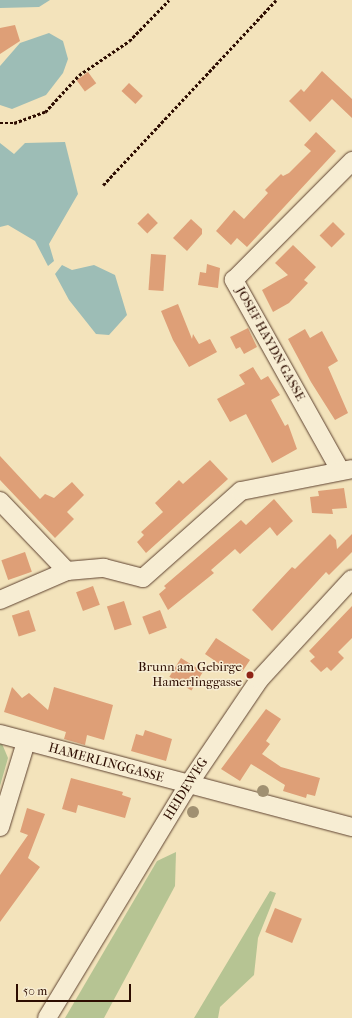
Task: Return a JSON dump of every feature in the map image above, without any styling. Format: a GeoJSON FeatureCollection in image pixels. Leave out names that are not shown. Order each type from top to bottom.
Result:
{"type":"FeatureCollection","features":[{"type":"Feature","properties":{"kind":"street","name":"JOSEF HAYDN GASSE"},"geometry":{"type":"LineString","coordinates":[[346,470],[234,280],[352,161]]}},
{"type":"Feature","properties":{"kind":"street"},"geometry":{"type":"LineString","coordinates":[[0,600],[67,571],[104,568],[143,578],[242,491],[346,470]]}},
{"type":"Feature","properties":{"kind":"street"},"geometry":{"type":"LineString","coordinates":[[0,501],[67,571]]}},
{"type":"Feature","properties":{"kind":"street","name":"HEIDEWEG"},"geometry":{"type":"LineString","coordinates":[[47,1018],[188,785],[268,668],[352,579]]}},
{"type":"Feature","properties":{"kind":"street","name":"HAMERLINGGASSE"},"geometry":{"type":"LineString","coordinates":[[0,734],[188,785],[351,825]]}},
{"type":"Feature","properties":{"kind":"street"},"geometry":{"type":"LineString","coordinates":[[0,827],[26,742]]}},
{"type":"Feature","properties":{"kind":"path"},"geometry":{"type":"LineString","coordinates":[[0,123],[14,123],[45,112],[79,75],[129,41],[169,0]]}},
{"type":"Feature","properties":{"kind":"path"},"geometry":{"type":"LineString","coordinates":[[103,184],[276,0]]}},
{"type":"Feature","properties":{"kind":"green space"},"geometry":{"type":"Polygon","coordinates":[[[0,739],[8,758],[0,786],[0,739]]]}},
{"type":"Feature","properties":{"kind":"green space"},"geometry":{"type":"Polygon","coordinates":[[[176,852],[175,886],[104,1018],[65,1018],[157,861],[176,852]]]}},
{"type":"Feature","properties":{"kind":"green space"},"geometry":{"type":"Polygon","coordinates":[[[270,891],[276,893],[258,938],[254,975],[220,1007],[218,1018],[194,1018],[270,891]]]}},
{"type":"Feature","properties":{"kind":"water"},"geometry":{"type":"Polygon","coordinates":[[[0,0],[50,0],[39,7],[0,8],[0,0]]]}},
{"type":"Feature","properties":{"kind":"water"},"geometry":{"type":"Polygon","coordinates":[[[49,33],[63,41],[68,59],[63,73],[46,95],[12,109],[0,105],[0,66],[20,43],[49,33]]]}},
{"type":"Feature","properties":{"kind":"water"},"geometry":{"type":"Polygon","coordinates":[[[65,142],[78,194],[49,244],[54,261],[48,266],[35,241],[8,225],[0,227],[0,143],[14,154],[25,143],[65,142]]]}},
{"type":"Feature","properties":{"kind":"water"},"geometry":{"type":"Polygon","coordinates":[[[62,265],[72,270],[94,265],[115,275],[127,315],[109,335],[96,334],[69,300],[55,274],[62,265]]]}},
{"type":"Feature","properties":{"kind":"building"},"geometry":{"type":"Polygon","coordinates":[[[15,25],[20,41],[0,54],[0,28],[15,25]]]}},
{"type":"Feature","properties":{"kind":"building"},"geometry":{"type":"Polygon","coordinates":[[[322,71],[352,99],[352,118],[332,99],[310,122],[289,101],[301,89],[304,92],[322,71]]]}},
{"type":"Feature","properties":{"kind":"building"},"geometry":{"type":"Polygon","coordinates":[[[88,72],[96,83],[85,92],[77,80],[88,72]]]}},
{"type":"Feature","properties":{"kind":"building"},"geometry":{"type":"Polygon","coordinates":[[[129,83],[143,96],[135,104],[121,91],[129,83]]]}},
{"type":"Feature","properties":{"kind":"building"},"geometry":{"type":"Polygon","coordinates":[[[316,132],[336,151],[247,247],[237,238],[231,245],[216,231],[234,210],[244,219],[268,193],[265,190],[281,174],[283,176],[289,173],[311,151],[304,145],[316,132]]]}},
{"type":"Feature","properties":{"kind":"building"},"geometry":{"type":"Polygon","coordinates":[[[148,213],[158,223],[147,234],[137,224],[148,213]]]}},
{"type":"Feature","properties":{"kind":"building"},"geometry":{"type":"Polygon","coordinates":[[[191,219],[202,229],[202,234],[187,251],[173,238],[191,219]]]}},
{"type":"Feature","properties":{"kind":"building"},"geometry":{"type":"Polygon","coordinates":[[[333,222],[345,234],[332,247],[320,235],[333,222]]]}},
{"type":"Feature","properties":{"kind":"building"},"geometry":{"type":"Polygon","coordinates":[[[293,245],[316,267],[304,280],[308,283],[289,303],[273,312],[262,290],[288,275],[275,263],[293,245]]]}},
{"type":"Feature","properties":{"kind":"building"},"geometry":{"type":"Polygon","coordinates":[[[151,254],[166,255],[163,291],[148,290],[151,254]]]}},
{"type":"Feature","properties":{"kind":"building"},"geometry":{"type":"Polygon","coordinates":[[[207,264],[220,268],[218,288],[198,285],[200,272],[206,273],[207,264]]]}},
{"type":"Feature","properties":{"kind":"building"},"geometry":{"type":"Polygon","coordinates":[[[178,304],[192,339],[193,334],[199,344],[210,339],[217,352],[189,367],[173,340],[161,311],[178,304]]]}},
{"type":"Feature","properties":{"kind":"building"},"geometry":{"type":"Polygon","coordinates":[[[248,328],[257,347],[244,354],[240,347],[236,349],[230,337],[248,328]]]}},
{"type":"Feature","properties":{"kind":"building"},"geometry":{"type":"Polygon","coordinates":[[[305,329],[310,338],[322,331],[338,361],[328,367],[348,413],[335,420],[311,382],[288,339],[305,329]]]}},
{"type":"Feature","properties":{"kind":"building"},"geometry":{"type":"Polygon","coordinates":[[[253,367],[261,380],[268,376],[280,395],[271,400],[285,426],[288,424],[297,449],[272,463],[246,414],[230,422],[217,399],[245,384],[239,375],[253,367]]]}},
{"type":"Feature","properties":{"kind":"building"},"geometry":{"type":"Polygon","coordinates":[[[0,456],[40,499],[45,494],[54,498],[72,482],[84,495],[67,512],[74,519],[55,538],[0,480],[0,456]]]}},
{"type":"Feature","properties":{"kind":"building"},"geometry":{"type":"Polygon","coordinates":[[[210,460],[228,479],[146,553],[137,542],[144,535],[141,532],[163,512],[155,503],[179,480],[183,484],[210,460]]]}},
{"type":"Feature","properties":{"kind":"building"},"geometry":{"type":"Polygon","coordinates":[[[344,488],[347,508],[332,509],[333,514],[312,513],[310,497],[319,496],[318,491],[344,488]]]}},
{"type":"Feature","properties":{"kind":"building"},"geometry":{"type":"Polygon","coordinates":[[[274,499],[293,521],[277,536],[270,527],[240,554],[235,549],[211,570],[214,573],[168,610],[159,594],[166,588],[164,586],[241,520],[246,525],[274,499]]]}},
{"type":"Feature","properties":{"kind":"building"},"geometry":{"type":"Polygon","coordinates":[[[330,534],[336,540],[337,549],[352,534],[352,552],[329,575],[326,572],[272,631],[252,610],[292,567],[295,569],[330,534]]]}},
{"type":"Feature","properties":{"kind":"building"},"geometry":{"type":"Polygon","coordinates":[[[25,552],[32,572],[8,580],[1,560],[25,552]]]}},
{"type":"Feature","properties":{"kind":"building"},"geometry":{"type":"Polygon","coordinates":[[[93,586],[100,605],[83,611],[76,592],[93,586]]]}},
{"type":"Feature","properties":{"kind":"building"},"geometry":{"type":"Polygon","coordinates":[[[124,601],[132,625],[115,630],[107,607],[124,601]]]}},
{"type":"Feature","properties":{"kind":"building"},"geometry":{"type":"Polygon","coordinates":[[[352,606],[352,638],[338,652],[344,658],[331,671],[327,667],[321,672],[310,661],[315,657],[309,651],[352,606]]]}},
{"type":"Feature","properties":{"kind":"building"},"geometry":{"type":"Polygon","coordinates":[[[29,610],[36,631],[19,636],[12,616],[29,610]]]}},
{"type":"Feature","properties":{"kind":"building"},"geometry":{"type":"Polygon","coordinates":[[[160,610],[167,628],[149,635],[142,617],[160,610]]]}},
{"type":"Feature","properties":{"kind":"building"},"geometry":{"type":"Polygon","coordinates":[[[216,638],[250,660],[242,672],[233,666],[230,671],[205,654],[216,638]]]}},
{"type":"Feature","properties":{"kind":"building"},"geometry":{"type":"Polygon","coordinates":[[[181,658],[203,672],[191,690],[169,677],[181,658]]]}},
{"type":"Feature","properties":{"kind":"building"},"geometry":{"type":"Polygon","coordinates":[[[12,687],[22,698],[29,693],[48,710],[54,687],[113,705],[104,740],[87,735],[85,745],[64,739],[66,732],[4,712],[12,687]]]}},
{"type":"Feature","properties":{"kind":"building"},"geometry":{"type":"Polygon","coordinates":[[[266,709],[281,719],[266,741],[270,744],[262,754],[281,767],[320,778],[315,796],[307,794],[306,798],[283,791],[285,785],[251,764],[240,781],[221,769],[266,709]]]}},
{"type":"Feature","properties":{"kind":"building"},"geometry":{"type":"Polygon","coordinates":[[[145,730],[172,739],[166,761],[131,751],[136,734],[143,736],[145,730]]]}},
{"type":"Feature","properties":{"kind":"building"},"geometry":{"type":"Polygon","coordinates":[[[71,778],[123,792],[122,795],[131,798],[125,818],[78,805],[76,813],[62,809],[71,778]]]}},
{"type":"Feature","properties":{"kind":"building"},"geometry":{"type":"Polygon","coordinates":[[[27,808],[45,814],[28,858],[40,867],[0,922],[0,875],[28,835],[20,832],[27,808]]]}},
{"type":"Feature","properties":{"kind":"building"},"geometry":{"type":"Polygon","coordinates":[[[275,908],[302,919],[292,943],[265,932],[275,908]]]}},
{"type":"Feature","properties":{"kind":"place","name":"Brunn am Gebirge Hamerlinggasse"},"geometry":{"type":"Point","coordinates":[250,675]}}]}
